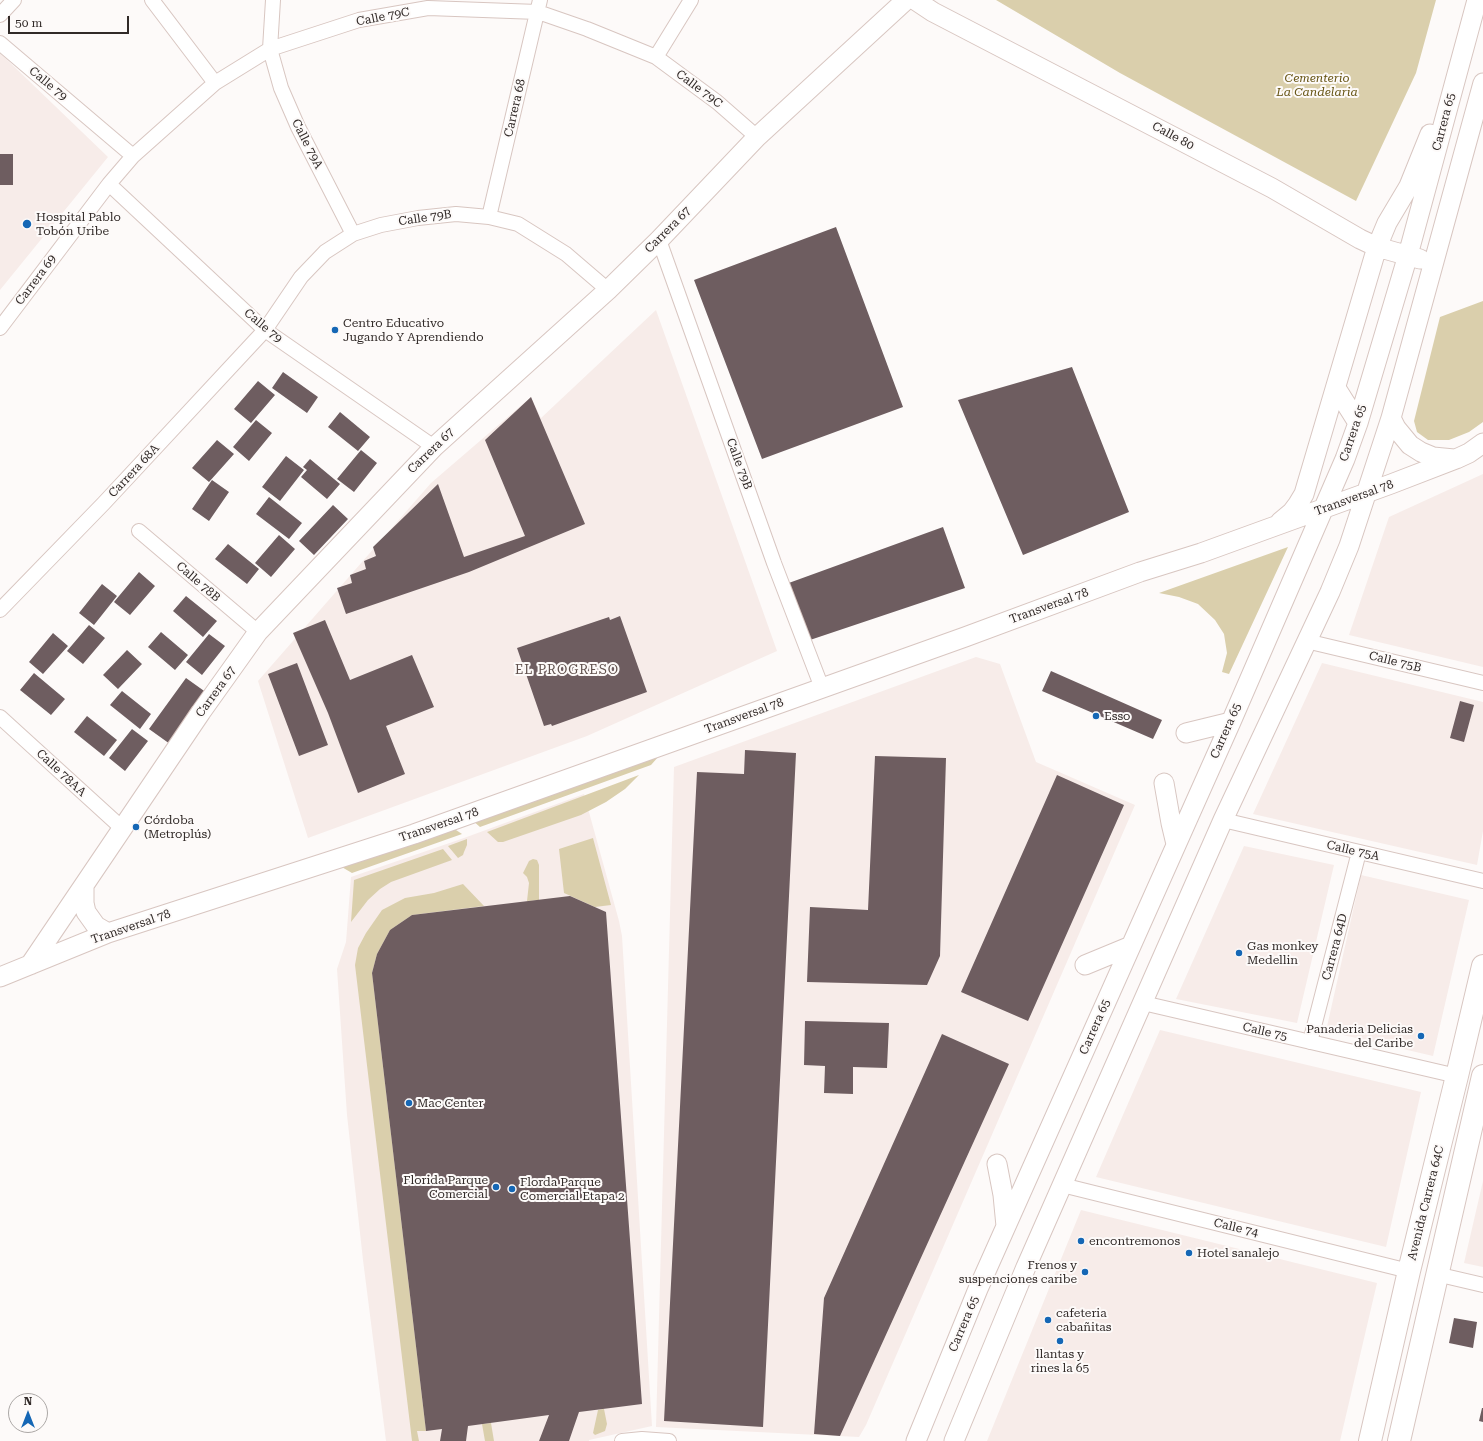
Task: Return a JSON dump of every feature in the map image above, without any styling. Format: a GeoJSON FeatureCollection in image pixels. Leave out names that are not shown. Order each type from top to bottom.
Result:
{"type":"FeatureCollection","features":[{"type":"Feature","properties":{"kind":"main road","name":"Carrera 67"},"geometry":{"type":"LineString","coordinates":[[30,965],[201,712],[258,632],[434,447],[608,290],[659,240],[758,137],[906,0]]}},
{"type":"Feature","properties":{"kind":"main road","name":"Calle 80"},"geometry":{"type":"LineString","coordinates":[[915,0],[933,12],[1272,188],[1360,239],[1377,247],[1434,263]]}},
{"type":"Feature","properties":{"kind":"main road","name":"Carrera 65"},"geometry":{"type":"LineString","coordinates":[[916,1441],[1006,1226],[1231,722],[1345,459],[1358,423],[1408,256],[1477,0]]}},
{"type":"Feature","properties":{"kind":"main road"},"geometry":{"type":"LineString","coordinates":[[1274,526],[1292,512],[1304,494],[1377,247],[1387,223],[1409,186],[1463,50]]}},
{"type":"Feature","properties":{"kind":"main road"},"geometry":{"type":"LineString","coordinates":[[954,1441],[1062,1185],[1223,820],[1341,567],[1368,493],[1391,418],[1483,83]]}},
{"type":"Feature","properties":{"kind":"main road"},"geometry":{"type":"LineString","coordinates":[[1336,388],[1358,423]]}},
{"type":"Feature","properties":{"kind":"main road"},"geometry":{"type":"LineString","coordinates":[[1391,418],[1396,428],[1410,445],[1421,452],[1433,457],[1456,459]]}},
{"type":"Feature","properties":{"kind":"main road","name":"Transversal 78"},"geometry":{"type":"LineString","coordinates":[[0,977],[108,934],[414,834],[1140,572],[1368,493],[1456,459],[1483,443]]}},
{"type":"Feature","properties":{"kind":"main road"},"geometry":{"type":"LineString","coordinates":[[1186,733],[1231,722]]}},
{"type":"Feature","properties":{"kind":"main road"},"geometry":{"type":"LineString","coordinates":[[1164,783],[1176,844]]}},
{"type":"Feature","properties":{"kind":"main road"},"geometry":{"type":"LineString","coordinates":[[84,885],[86,912],[96,926],[108,934]]}},
{"type":"Feature","properties":{"kind":"main road"},"geometry":{"type":"LineString","coordinates":[[1085,965],[1131,946]]}},
{"type":"Feature","properties":{"kind":"main road","name":"Avenida Carrera 64C"},"geometry":{"type":"LineString","coordinates":[[1370,1441],[1409,1271],[1483,966]]}},
{"type":"Feature","properties":{"kind":"main road"},"geometry":{"type":"LineString","coordinates":[[1399,1441],[1436,1274],[1483,1080]]}},
{"type":"Feature","properties":{"kind":"main road"},"geometry":{"type":"LineString","coordinates":[[997,1164],[1003,1195],[1006,1226]]}},
{"type":"Feature","properties":{"kind":"street"},"geometry":{"type":"LineString","coordinates":[[0,15],[14,0]]}},
{"type":"Feature","properties":{"kind":"street"},"geometry":{"type":"LineString","coordinates":[[152,0],[215,83]]}},
{"type":"Feature","properties":{"kind":"street"},"geometry":{"type":"LineString","coordinates":[[270,49],[273,0]]}},
{"type":"Feature","properties":{"kind":"street"},"geometry":{"type":"LineString","coordinates":[[656,57],[691,0]]}},
{"type":"Feature","properties":{"kind":"street","name":"Calle 79C"},"geometry":{"type":"LineString","coordinates":[[133,156],[215,83],[270,49],[359,20],[428,4],[539,6],[587,29],[656,57],[718,102],[758,137]]}},
{"type":"Feature","properties":{"kind":"street","name":"Carrera 68"},"geometry":{"type":"LineString","coordinates":[[489,217],[539,6]]}},
{"type":"Feature","properties":{"kind":"street","name":"Calle 79"},"geometry":{"type":"LineString","coordinates":[[0,43],[133,156]]}},
{"type":"Feature","properties":{"kind":"street","name":"Calle 79A"},"geometry":{"type":"LineString","coordinates":[[270,49],[280,88],[298,127],[353,234]]}},
{"type":"Feature","properties":{"kind":"street","name":"Carrera 69"},"geometry":{"type":"LineString","coordinates":[[0,328],[109,184],[133,156]]}},
{"type":"Feature","properties":{"kind":"street","name":"Calle 79"},"geometry":{"type":"LineString","coordinates":[[109,184],[265,330],[434,447]]}},
{"type":"Feature","properties":{"kind":"street","name":"Calle 79B"},"geometry":{"type":"LineString","coordinates":[[265,330],[301,278],[325,252],[353,234],[381,225],[418,218],[456,214],[489,217],[518,224],[566,254],[608,290]]}},
{"type":"Feature","properties":{"kind":"street","name":"Calle 79B"},"geometry":{"type":"LineString","coordinates":[[659,240],[774,563],[822,688]]}},
{"type":"Feature","properties":{"kind":"street","name":"Carrera 68A"},"geometry":{"type":"LineString","coordinates":[[0,610],[104,503],[265,330]]}},
{"type":"Feature","properties":{"kind":"street","name":"Calle 78B"},"geometry":{"type":"LineString","coordinates":[[139,531],[258,632]]}},
{"type":"Feature","properties":{"kind":"street","name":"Calle 75B"},"geometry":{"type":"LineString","coordinates":[[1306,641],[1483,683]]}},
{"type":"Feature","properties":{"kind":"street","name":"Calle 78AA"},"geometry":{"type":"LineString","coordinates":[[0,717],[123,829]]}},
{"type":"Feature","properties":{"kind":"street","name":"Calle 75A"},"geometry":{"type":"LineString","coordinates":[[1223,820],[1483,881]]}},
{"type":"Feature","properties":{"kind":"street","name":"Carrera 64D"},"geometry":{"type":"LineString","coordinates":[[1310,1042],[1359,852]]}},
{"type":"Feature","properties":{"kind":"street","name":"Calle 75"},"geometry":{"type":"LineString","coordinates":[[1143,1003],[1457,1076]]}},
{"type":"Feature","properties":{"kind":"street","name":"Calle 74"},"geometry":{"type":"LineString","coordinates":[[1062,1185],[1409,1271]]}},
{"type":"Feature","properties":{"kind":"street"},"geometry":{"type":"LineString","coordinates":[[1436,1274],[1483,1285]]}},
{"type":"Feature","properties":{"kind":"street"},"geometry":{"type":"LineString","coordinates":[[622,1441],[642,1439],[669,1441]]}},
{"type":"Feature","properties":{"kind":"shaded area","name":"Hospital Pablo Tobón Uribe"},"geometry":{"type":"Polygon","coordinates":[[[0,53],[108,157],[0,290],[0,53]]]}},
{"type":"Feature","properties":{"kind":"shaded area"},"geometry":{"type":"Polygon","coordinates":[[[656,310],[777,651],[587,736],[308,838],[258,681],[431,483],[531,397],[541,418],[656,310]]]}},
{"type":"Feature","properties":{"kind":"shaded area"},"geometry":{"type":"Polygon","coordinates":[[[1483,474],[1483,667],[1349,635],[1389,517],[1483,474]]]}},
{"type":"Feature","properties":{"kind":"shaded area"},"geometry":{"type":"Polygon","coordinates":[[[976,657],[1000,664],[1036,762],[1135,805],[866,1425],[859,1437],[656,1427],[674,767],[976,657]]]}},
{"type":"Feature","properties":{"kind":"shaded area"},"geometry":{"type":"Polygon","coordinates":[[[1322,663],[1483,702],[1483,831],[1477,865],[1253,814],[1322,663]]]}},
{"type":"Feature","properties":{"kind":"shaded area","name":"Florida Parque Comercial"},"geometry":{"type":"Polygon","coordinates":[[[584,794],[622,936],[652,1426],[589,1441],[386,1441],[363,1260],[347,1115],[337,969],[346,942],[351,877],[584,794]]]}},
{"type":"Feature","properties":{"kind":"shaded area"},"geometry":{"type":"Polygon","coordinates":[[[1244,846],[1334,865],[1297,1023],[1176,999],[1244,846]]]}},
{"type":"Feature","properties":{"kind":"shaded area"},"geometry":{"type":"Polygon","coordinates":[[[1361,875],[1469,900],[1433,1056],[1326,1031],[1361,875]]]}},
{"type":"Feature","properties":{"kind":"shaded area"},"geometry":{"type":"Polygon","coordinates":[[[1160,1030],[1421,1092],[1386,1247],[1096,1177],[1160,1030]]]}},
{"type":"Feature","properties":{"kind":"shaded area"},"geometry":{"type":"Polygon","coordinates":[[[1483,1181],[1483,1267],[1464,1263],[1483,1181]]]}},
{"type":"Feature","properties":{"kind":"shaded area"},"geometry":{"type":"Polygon","coordinates":[[[1081,1210],[1377,1283],[1340,1441],[987,1441],[1081,1210]]]}},
{"type":"Feature","properties":{"kind":"green space","name":"Cementerio La Candelaria"},"geometry":{"type":"Polygon","coordinates":[[[996,0],[1436,0],[1416,73],[1356,201],[1120,73],[996,0]]]}},
{"type":"Feature","properties":{"kind":"green space"},"geometry":{"type":"Polygon","coordinates":[[[1483,301],[1483,422],[1469,432],[1449,440],[1428,440],[1417,432],[1414,421],[1440,317],[1483,301]]]}},
{"type":"Feature","properties":{"kind":"green space"},"geometry":{"type":"Polygon","coordinates":[[[1288,547],[1229,674],[1222,672],[1227,653],[1224,634],[1215,620],[1198,604],[1179,597],[1159,593],[1288,547]]]}},
{"type":"Feature","properties":{"kind":"green space"},"geometry":{"type":"Polygon","coordinates":[[[659,756],[651,765],[480,827],[472,820],[659,756]]]}},
{"type":"Feature","properties":{"kind":"green space"},"geometry":{"type":"Polygon","coordinates":[[[639,775],[625,789],[606,802],[581,815],[503,842],[498,842],[487,832],[639,775]]]}},
{"type":"Feature","properties":{"kind":"green space"},"geometry":{"type":"Polygon","coordinates":[[[449,829],[456,830],[462,834],[352,873],[340,866],[449,829]]]}},
{"type":"Feature","properties":{"kind":"green space"},"geometry":{"type":"Polygon","coordinates":[[[593,838],[611,905],[595,907],[564,893],[559,849],[593,838]]]}},
{"type":"Feature","properties":{"kind":"green space"},"geometry":{"type":"Polygon","coordinates":[[[467,839],[467,845],[463,855],[458,858],[448,846],[467,839]]]}},
{"type":"Feature","properties":{"kind":"green space"},"geometry":{"type":"Polygon","coordinates":[[[443,849],[452,860],[391,882],[380,889],[368,900],[351,922],[354,880],[443,849]]]}},
{"type":"Feature","properties":{"kind":"green space"},"geometry":{"type":"Polygon","coordinates":[[[533,859],[537,860],[539,865],[539,900],[527,901],[529,883],[527,877],[523,873],[529,861],[533,859]]]}},
{"type":"Feature","properties":{"kind":"green space"},"geometry":{"type":"Polygon","coordinates":[[[463,884],[484,906],[412,915],[390,930],[377,954],[372,973],[426,1431],[417,1431],[419,1441],[412,1441],[355,965],[358,948],[366,933],[382,910],[405,898],[434,893],[463,884]]]}},
{"type":"Feature","properties":{"kind":"green space"},"geometry":{"type":"Polygon","coordinates":[[[604,1409],[607,1424],[605,1431],[595,1435],[593,1433],[598,1410],[604,1409]]]}},
{"type":"Feature","properties":{"kind":"green space"},"geometry":{"type":"Polygon","coordinates":[[[491,1423],[494,1441],[485,1441],[482,1424],[491,1423]]]}},
{"type":"Feature","properties":{"kind":"building"},"geometry":{"type":"Polygon","coordinates":[[[0,154],[13,154],[13,185],[0,185],[0,154]]]}},
{"type":"Feature","properties":{"kind":"building"},"geometry":{"type":"Polygon","coordinates":[[[836,227],[903,407],[762,459],[694,280],[836,227]]]}},
{"type":"Feature","properties":{"kind":"building"},"geometry":{"type":"Polygon","coordinates":[[[1072,367],[1129,512],[1023,555],[958,400],[1072,367]]]}},
{"type":"Feature","properties":{"kind":"building"},"geometry":{"type":"Polygon","coordinates":[[[283,372],[318,397],[307,413],[272,388],[283,372]]]}},
{"type":"Feature","properties":{"kind":"building"},"geometry":{"type":"Polygon","coordinates":[[[258,381],[275,395],[251,423],[234,409],[258,381]]]}},
{"type":"Feature","properties":{"kind":"building"},"geometry":{"type":"Polygon","coordinates":[[[531,397],[585,524],[469,572],[346,614],[337,588],[352,583],[350,575],[366,569],[364,561],[376,556],[373,547],[438,484],[464,557],[525,536],[485,440],[531,397]]]}},
{"type":"Feature","properties":{"kind":"building"},"geometry":{"type":"Polygon","coordinates":[[[340,412],[370,437],[358,451],[328,427],[340,412]]]}},
{"type":"Feature","properties":{"kind":"building"},"geometry":{"type":"Polygon","coordinates":[[[256,420],[272,433],[249,461],[233,447],[256,420]]]}},
{"type":"Feature","properties":{"kind":"building"},"geometry":{"type":"Polygon","coordinates":[[[217,440],[234,454],[209,482],[192,468],[217,440]]]}},
{"type":"Feature","properties":{"kind":"building"},"geometry":{"type":"Polygon","coordinates":[[[361,450],[377,463],[354,492],[337,479],[361,450]]]}},
{"type":"Feature","properties":{"kind":"building"},"geometry":{"type":"Polygon","coordinates":[[[286,456],[304,470],[280,501],[262,487],[286,456]]]}},
{"type":"Feature","properties":{"kind":"building"},"geometry":{"type":"Polygon","coordinates":[[[310,459],[340,484],[327,499],[301,477],[307,470],[303,467],[310,459]]]}},
{"type":"Feature","properties":{"kind":"building"},"geometry":{"type":"Polygon","coordinates":[[[212,480],[229,492],[209,521],[192,509],[212,480]]]}},
{"type":"Feature","properties":{"kind":"building"},"geometry":{"type":"Polygon","coordinates":[[[269,497],[302,523],[289,539],[256,514],[269,497]]]}},
{"type":"Feature","properties":{"kind":"building"},"geometry":{"type":"Polygon","coordinates":[[[333,505],[348,519],[314,555],[299,541],[333,505]]]}},
{"type":"Feature","properties":{"kind":"building"},"geometry":{"type":"Polygon","coordinates":[[[943,527],[965,588],[807,641],[786,584],[943,527]]]}},
{"type":"Feature","properties":{"kind":"building"},"geometry":{"type":"Polygon","coordinates":[[[279,535],[295,549],[271,577],[255,563],[279,535]]]}},
{"type":"Feature","properties":{"kind":"building"},"geometry":{"type":"Polygon","coordinates":[[[228,544],[259,569],[247,584],[215,559],[228,544]]]}},
{"type":"Feature","properties":{"kind":"building"},"geometry":{"type":"Polygon","coordinates":[[[139,572],[155,586],[130,615],[114,602],[139,572]]]}},
{"type":"Feature","properties":{"kind":"building"},"geometry":{"type":"Polygon","coordinates":[[[102,584],[117,596],[94,625],[79,613],[102,584]]]}},
{"type":"Feature","properties":{"kind":"building"},"geometry":{"type":"Polygon","coordinates":[[[186,596],[217,621],[203,637],[173,611],[186,596]]]}},
{"type":"Feature","properties":{"kind":"building"},"geometry":{"type":"Polygon","coordinates":[[[620,616],[647,692],[552,726],[551,724],[544,726],[517,648],[609,617],[610,620],[620,616]]]}},
{"type":"Feature","properties":{"kind":"building"},"geometry":{"type":"Polygon","coordinates":[[[325,620],[350,680],[412,655],[434,707],[386,726],[405,774],[358,793],[328,713],[293,633],[325,620]]]}},
{"type":"Feature","properties":{"kind":"building"},"geometry":{"type":"Polygon","coordinates":[[[89,625],[105,638],[83,664],[67,651],[89,625]]]}},
{"type":"Feature","properties":{"kind":"building"},"geometry":{"type":"Polygon","coordinates":[[[161,632],[188,655],[175,670],[148,647],[161,632]]]}},
{"type":"Feature","properties":{"kind":"building"},"geometry":{"type":"Polygon","coordinates":[[[53,633],[68,646],[43,674],[29,662],[53,633]]]}},
{"type":"Feature","properties":{"kind":"building"},"geometry":{"type":"Polygon","coordinates":[[[209,634],[225,646],[202,675],[186,662],[209,634]]]}},
{"type":"Feature","properties":{"kind":"building"},"geometry":{"type":"Polygon","coordinates":[[[127,650],[142,664],[118,689],[103,675],[127,650]]]}},
{"type":"Feature","properties":{"kind":"building"},"geometry":{"type":"Polygon","coordinates":[[[297,663],[328,745],[299,756],[268,674],[297,663]]]}},
{"type":"Feature","properties":{"kind":"building"},"geometry":{"type":"Polygon","coordinates":[[[1051,671],[1162,720],[1153,739],[1042,691],[1051,671]]]}},
{"type":"Feature","properties":{"kind":"building"},"geometry":{"type":"Polygon","coordinates":[[[34,673],[65,699],[51,715],[20,690],[34,673]]]}},
{"type":"Feature","properties":{"kind":"building"},"geometry":{"type":"Polygon","coordinates":[[[186,678],[207,693],[170,744],[149,729],[186,678]]]}},
{"type":"Feature","properties":{"kind":"building"},"geometry":{"type":"Polygon","coordinates":[[[122,691],[151,714],[140,729],[110,705],[122,691]]]}},
{"type":"Feature","properties":{"kind":"building"},"geometry":{"type":"Polygon","coordinates":[[[1460,701],[1474,705],[1464,742],[1450,738],[1460,701]]]}},
{"type":"Feature","properties":{"kind":"building"},"geometry":{"type":"Polygon","coordinates":[[[87,716],[117,740],[104,756],[74,732],[87,716]]]}},
{"type":"Feature","properties":{"kind":"building"},"geometry":{"type":"Polygon","coordinates":[[[132,729],[148,741],[125,771],[109,758],[132,729]]]}},
{"type":"Feature","properties":{"kind":"building"},"geometry":{"type":"Polygon","coordinates":[[[745,750],[796,753],[763,1427],[664,1421],[697,772],[744,774],[745,750]]]}},
{"type":"Feature","properties":{"kind":"building"},"geometry":{"type":"Polygon","coordinates":[[[875,756],[946,758],[940,956],[927,985],[807,982],[810,907],[868,910],[875,756]]]}},
{"type":"Feature","properties":{"kind":"building"},"geometry":{"type":"Polygon","coordinates":[[[1057,775],[1124,805],[1028,1021],[961,992],[1057,775]]]}},
{"type":"Feature","properties":{"kind":"building","name":"Florida Parque Comercial"},"geometry":{"type":"Polygon","coordinates":[[[570,896],[606,912],[642,1404],[579,1412],[569,1441],[539,1441],[549,1415],[468,1426],[466,1441],[440,1441],[442,1429],[426,1431],[372,973],[377,954],[390,930],[412,915],[570,896]]]}},
{"type":"Feature","properties":{"kind":"building"},"geometry":{"type":"Polygon","coordinates":[[[805,1021],[889,1023],[887,1068],[853,1067],[853,1094],[824,1093],[825,1066],[804,1065],[805,1021]]]}},
{"type":"Feature","properties":{"kind":"building"},"geometry":{"type":"Polygon","coordinates":[[[942,1034],[1009,1064],[840,1436],[814,1434],[824,1298],[942,1034]]]}},
{"type":"Feature","properties":{"kind":"building"},"geometry":{"type":"Polygon","coordinates":[[[1454,1318],[1477,1322],[1473,1348],[1449,1343],[1454,1318]]]}},
{"type":"Feature","properties":{"kind":"building"},"geometry":{"type":"Polygon","coordinates":[[[1483,1408],[1483,1422],[1479,1421],[1483,1408]]]}},
{"type":"Feature","properties":{"kind":"place","name":"Hospital Pablo Tobón Uribe"},"geometry":{"type":"Point","coordinates":[27,224]}},
{"type":"Feature","properties":{"kind":"place","name":"Centro Educativo Jugando Y Aprendiendo"},"geometry":{"type":"Point","coordinates":[335,330]}},
{"type":"Feature","properties":{"kind":"place","name":"Esso"},"geometry":{"type":"Point","coordinates":[1096,716]}},
{"type":"Feature","properties":{"kind":"place","name":"Córdoba (Metroplús)"},"geometry":{"type":"Point","coordinates":[136,827]}},
{"type":"Feature","properties":{"kind":"place","name":"Gas monkey Medellin"},"geometry":{"type":"Point","coordinates":[1239,953]}},
{"type":"Feature","properties":{"kind":"place","name":"Panaderia Delicias del Caribe"},"geometry":{"type":"Point","coordinates":[1421,1036]}},
{"type":"Feature","properties":{"kind":"place","name":"Mac Center"},"geometry":{"type":"Point","coordinates":[409,1103]}},
{"type":"Feature","properties":{"kind":"place","name":"Florida Parque Comercial"},"geometry":{"type":"Point","coordinates":[496,1187]}},
{"type":"Feature","properties":{"kind":"place","name":"Florda Parque Comercial Etapa 2"},"geometry":{"type":"Point","coordinates":[512,1189]}},
{"type":"Feature","properties":{"kind":"place","name":"encontremonos"},"geometry":{"type":"Point","coordinates":[1081,1241]}},
{"type":"Feature","properties":{"kind":"place","name":"Hotel sanalejo"},"geometry":{"type":"Point","coordinates":[1189,1253]}},
{"type":"Feature","properties":{"kind":"place","name":"Frenos y suspenciones caribe"},"geometry":{"type":"Point","coordinates":[1085,1272]}},
{"type":"Feature","properties":{"kind":"place","name":"cafeteria cabañitas"},"geometry":{"type":"Point","coordinates":[1048,1320]}},
{"type":"Feature","properties":{"kind":"place","name":"llantas y rines la 65"},"geometry":{"type":"Point","coordinates":[1060,1341]}},
{"type":"Feature","properties":{"kind":"district","name":"EL PROGRESO"},"geometry":{"type":"Point","coordinates":[567,670]}}]}
